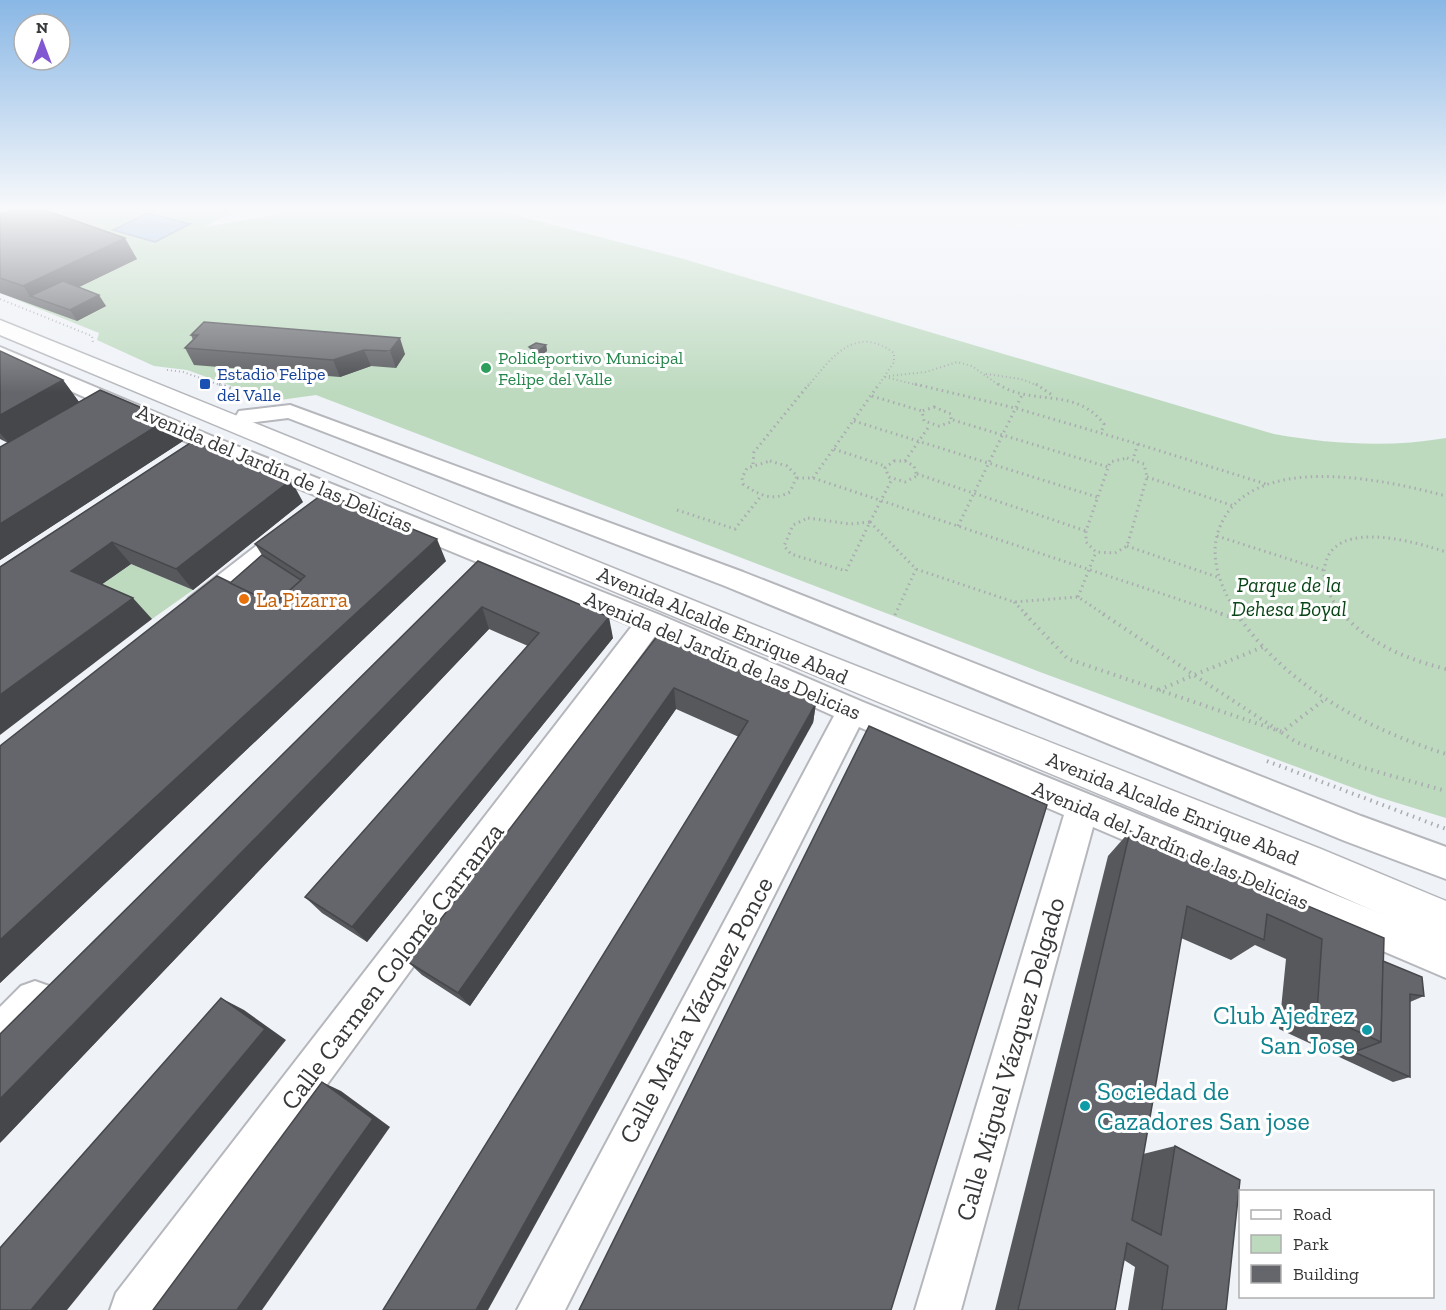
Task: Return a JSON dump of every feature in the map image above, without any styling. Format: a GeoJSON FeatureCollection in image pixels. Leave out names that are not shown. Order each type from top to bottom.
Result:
{"type":"FeatureCollection","features":[{"type":"Feature","properties":{"kind":"main road","name":"Avenida Alcalde Enrique Abad"},"geometry":{"type":"LineString","coordinates":[[0,317],[348,454],[553,541],[1446,897]]}},
{"type":"Feature","properties":{"kind":"main road","name":"Avenida Alcalde Enrique Abad"},"geometry":{"type":"LineString","coordinates":[[0,327],[814,663],[1307,862],[1446,922]]}},
{"type":"Feature","properties":{"kind":"street","name":"Avenida del Jardín de las Delicias"},"geometry":{"type":"LineString","coordinates":[[0,353],[102,406],[196,449],[338,495],[650,622],[852,711],[1446,959]]}},
{"type":"Feature","properties":{"kind":"street","name":"Avenida Alcalde Enrique Abad"},"geometry":{"type":"LineString","coordinates":[[247,416],[290,411],[312,419],[723,575],[1357,830],[1446,863]]}},
{"type":"Feature","properties":{"kind":"street"},"geometry":{"type":"LineString","coordinates":[[175,623],[338,495]]}},
{"type":"Feature","properties":{"kind":"street"},"geometry":{"type":"LineString","coordinates":[[465,580],[488,557]]}},
{"type":"Feature","properties":{"kind":"street","name":"Calle Carmen Colomé Carranza"},"geometry":{"type":"LineString","coordinates":[[133,1310],[650,622]]}},
{"type":"Feature","properties":{"kind":"street","name":"Calle María Vázquez Ponce"},"geometry":{"type":"LineString","coordinates":[[540,1310],[852,711]]}},
{"type":"Feature","properties":{"kind":"street","name":"Calle Miguel Vázquez Delgado"},"geometry":{"type":"LineString","coordinates":[[938,1310],[1082,807]]}},
{"type":"Feature","properties":{"kind":"street"},"geometry":{"type":"LineString","coordinates":[[0,1034],[59,976]]}},
{"type":"Feature","properties":{"kind":"path"},"geometry":{"type":"LineString","coordinates":[[753,464],[754,452],[844,346],[871,342],[886,346],[894,353],[894,362],[813,478]]}},
{"type":"Feature","properties":{"kind":"path"},"geometry":{"type":"LineString","coordinates":[[885,376],[927,371],[953,361],[968,363],[986,374],[1017,376],[1044,388],[1052,395]]}},
{"type":"Feature","properties":{"kind":"path"},"geometry":{"type":"LineString","coordinates":[[986,374],[990,381],[1022,395],[1052,395],[1086,406],[1098,414],[1104,424],[1101,433]]}},
{"type":"Feature","properties":{"kind":"path"},"geometry":{"type":"LineString","coordinates":[[885,376],[1015,408],[1270,485]]}},
{"type":"Feature","properties":{"kind":"path"},"geometry":{"type":"LineString","coordinates":[[958,526],[1022,395]]}},
{"type":"Feature","properties":{"kind":"path"},"geometry":{"type":"LineString","coordinates":[[872,396],[922,411],[940,408],[951,414],[953,420]]}},
{"type":"Feature","properties":{"kind":"path"},"geometry":{"type":"LineString","coordinates":[[922,411],[922,418],[930,424],[944,426],[953,420]]}},
{"type":"Feature","properties":{"kind":"path"},"geometry":{"type":"LineString","coordinates":[[953,420],[1108,467]]}},
{"type":"Feature","properties":{"kind":"path"},"geometry":{"type":"LineString","coordinates":[[854,421],[1098,497]]}},
{"type":"Feature","properties":{"kind":"path"},"geometry":{"type":"LineString","coordinates":[[905,461],[930,424]]}},
{"type":"Feature","properties":{"kind":"path"},"geometry":{"type":"LineString","coordinates":[[1133,459],[1138,444]]}},
{"type":"Feature","properties":{"kind":"path"},"geometry":{"type":"LineString","coordinates":[[834,449],[885,466]]}},
{"type":"Feature","properties":{"kind":"path"},"geometry":{"type":"LineString","coordinates":[[1120,457],[1133,459],[1144,464],[1146,477],[1127,546],[1115,553],[1096,552],[1086,542],[1086,531],[1108,467],[1110,462],[1120,457]]}},
{"type":"Feature","properties":{"kind":"path"},"geometry":{"type":"LineString","coordinates":[[885,466],[894,460],[905,461],[914,466],[917,474]]}},
{"type":"Feature","properties":{"kind":"path"},"geometry":{"type":"LineString","coordinates":[[779,462],[794,470],[797,478],[794,488],[788,493],[762,496],[743,484],[743,473],[753,464],[779,462]]}},
{"type":"Feature","properties":{"kind":"path"},"geometry":{"type":"LineString","coordinates":[[885,466],[886,474],[892,479],[905,482],[917,474]]}},
{"type":"Feature","properties":{"kind":"path"},"geometry":{"type":"LineString","coordinates":[[917,474],[1086,531]]}},
{"type":"Feature","properties":{"kind":"path"},"geometry":{"type":"LineString","coordinates":[[1146,477],[1234,506]]}},
{"type":"Feature","properties":{"kind":"path"},"geometry":{"type":"LineString","coordinates":[[1446,496],[1395,483],[1349,477],[1306,477],[1270,485],[1250,494],[1234,506],[1223,520],[1216,536],[1215,552],[1220,579],[1240,620],[1263,647],[1325,699],[1376,727],[1446,754]]}},
{"type":"Feature","properties":{"kind":"path"},"geometry":{"type":"LineString","coordinates":[[797,478],[813,478],[1240,620]]}},
{"type":"Feature","properties":{"kind":"path"},"geometry":{"type":"LineString","coordinates":[[870,522],[850,524],[812,517],[795,522],[786,534],[784,546],[791,554],[846,571],[892,479]]}},
{"type":"Feature","properties":{"kind":"path"},"geometry":{"type":"LineString","coordinates":[[677,510],[735,529],[762,496]]}},
{"type":"Feature","properties":{"kind":"path"},"geometry":{"type":"LineString","coordinates":[[870,522],[916,569],[1014,602],[1078,597],[1296,742],[1364,768],[1446,791]]}},
{"type":"Feature","properties":{"kind":"path"},"geometry":{"type":"LineString","coordinates":[[1216,536],[1323,570]]}},
{"type":"Feature","properties":{"kind":"path"},"geometry":{"type":"LineString","coordinates":[[1446,552],[1421,543],[1391,537],[1365,537],[1344,543],[1329,554],[1323,570],[1327,590],[1341,611],[1365,633],[1396,652],[1446,669]]}},
{"type":"Feature","properties":{"kind":"path"},"geometry":{"type":"LineString","coordinates":[[1127,546],[1220,579]]}},
{"type":"Feature","properties":{"kind":"path"},"geometry":{"type":"LineString","coordinates":[[1078,597],[1096,552]]}},
{"type":"Feature","properties":{"kind":"path"},"geometry":{"type":"LineString","coordinates":[[895,615],[916,569]]}},
{"type":"Feature","properties":{"kind":"path"},"geometry":{"type":"LineString","coordinates":[[1014,602],[1068,659],[1282,732]]}},
{"type":"Feature","properties":{"kind":"path"},"geometry":{"type":"LineString","coordinates":[[1158,690],[1263,647]]}},
{"type":"Feature","properties":{"kind":"path"},"geometry":{"type":"LineString","coordinates":[[1282,732],[1325,699]]}},
{"type":"Feature","properties":{"kind":"green space","name":"Parque de la Dehesa Boyal"},"geometry":{"type":"Polygon","coordinates":[[[0,271],[724,271],[1274,434],[1317,440],[1381,444],[1446,438],[1446,818],[1378,797],[1040,672],[316,395],[273,401],[187,370],[154,366],[97,340],[99,333],[0,293],[0,271]]]}},
{"type":"Feature","properties":{"kind":"green space"},"geometry":{"type":"Polygon","coordinates":[[[131,564],[193,590],[152,619],[91,592],[131,564]]]}},
{"type":"Feature","properties":{"kind":"building"},"geometry":{"type":"Polygon","coordinates":[[[0,271],[55,271],[23,286],[0,278],[0,271]]]}},
{"type":"Feature","properties":{"kind":"building"},"geometry":{"type":"Polygon","coordinates":[[[63,281],[99,295],[70,310],[30,296],[63,281]]]}},
{"type":"Feature","properties":{"kind":"building"},"geometry":{"type":"Polygon","coordinates":[[[204,322],[400,338],[390,351],[364,350],[333,360],[185,348],[198,335],[191,335],[204,322]]]}},
{"type":"Feature","properties":{"kind":"building"},"geometry":{"type":"Polygon","coordinates":[[[536,343],[546,345],[538,351],[529,347],[536,343]]]}},
{"type":"Feature","properties":{"kind":"building"},"geometry":{"type":"Polygon","coordinates":[[[0,351],[63,380],[0,415],[0,351]]]}},
{"type":"Feature","properties":{"kind":"building"},"geometry":{"type":"Polygon","coordinates":[[[100,390],[168,419],[0,524],[0,447],[100,390]]]}},
{"type":"Feature","properties":{"kind":"building"},"geometry":{"type":"Polygon","coordinates":[[[193,441],[291,480],[176,569],[112,542],[71,571],[133,598],[0,695],[0,567],[193,441]]]}},
{"type":"Feature","properties":{"kind":"building"},"geometry":{"type":"Polygon","coordinates":[[[324,493],[437,539],[0,940],[0,746],[217,576],[274,604],[305,576],[255,544],[324,493]]]}},
{"type":"Feature","properties":{"kind":"building"},"geometry":{"type":"Polygon","coordinates":[[[262,555],[301,580],[274,604],[230,583],[262,555]]]}},
{"type":"Feature","properties":{"kind":"building"},"geometry":{"type":"Polygon","coordinates":[[[478,561],[609,617],[352,927],[305,897],[539,633],[482,607],[0,1099],[0,1034],[478,561]]]}},
{"type":"Feature","properties":{"kind":"building"},"geometry":{"type":"Polygon","coordinates":[[[658,635],[816,703],[476,1310],[383,1310],[748,721],[674,688],[458,993],[408,962],[658,635]]]}},
{"type":"Feature","properties":{"kind":"building"},"geometry":{"type":"Polygon","coordinates":[[[869,726],[1047,805],[891,1310],[579,1310],[869,726]]]}},
{"type":"Feature","properties":{"kind":"building"},"geometry":{"type":"Polygon","coordinates":[[[1130,831],[1384,938],[1381,1042],[1317,1013],[1322,939],[1267,914],[1264,940],[1187,906],[1132,1220],[1161,1235],[1175,1146],[1240,1180],[1226,1310],[1162,1310],[1168,1266],[1127,1243],[1115,1310],[1018,1310],[1130,831]]]}},
{"type":"Feature","properties":{"kind":"building"},"geometry":{"type":"Polygon","coordinates":[[[1383,961],[1422,977],[1424,996],[1410,994],[1410,1077],[1354,1052],[1381,1042],[1383,961]]]}},
{"type":"Feature","properties":{"kind":"building"},"geometry":{"type":"Polygon","coordinates":[[[221,998],[265,1029],[31,1310],[0,1310],[0,1248],[221,998]]]}},
{"type":"Feature","properties":{"kind":"building"},"geometry":{"type":"Polygon","coordinates":[[[322,1082],[373,1119],[237,1310],[153,1310],[322,1082]]]}},
{"type":"Feature","properties":{"kind":"place","name":"Polideportivo Municipal Felipe del Valle"},"geometry":{"type":"Point","coordinates":[486,368]}},
{"type":"Feature","properties":{"kind":"place","name":"Estadio Felipe del Valle"},"geometry":{"type":"Point","coordinates":[205,384]}},
{"type":"Feature","properties":{"kind":"place","name":"La Pizarra"},"geometry":{"type":"Point","coordinates":[244,599]}},
{"type":"Feature","properties":{"kind":"place","name":"Club Ajedrez San Jose"},"geometry":{"type":"Point","coordinates":[1367,1030]}},
{"type":"Feature","properties":{"kind":"place","name":"Sociedad de Cazadores San jose"},"geometry":{"type":"Point","coordinates":[1085,1106]}}]}
